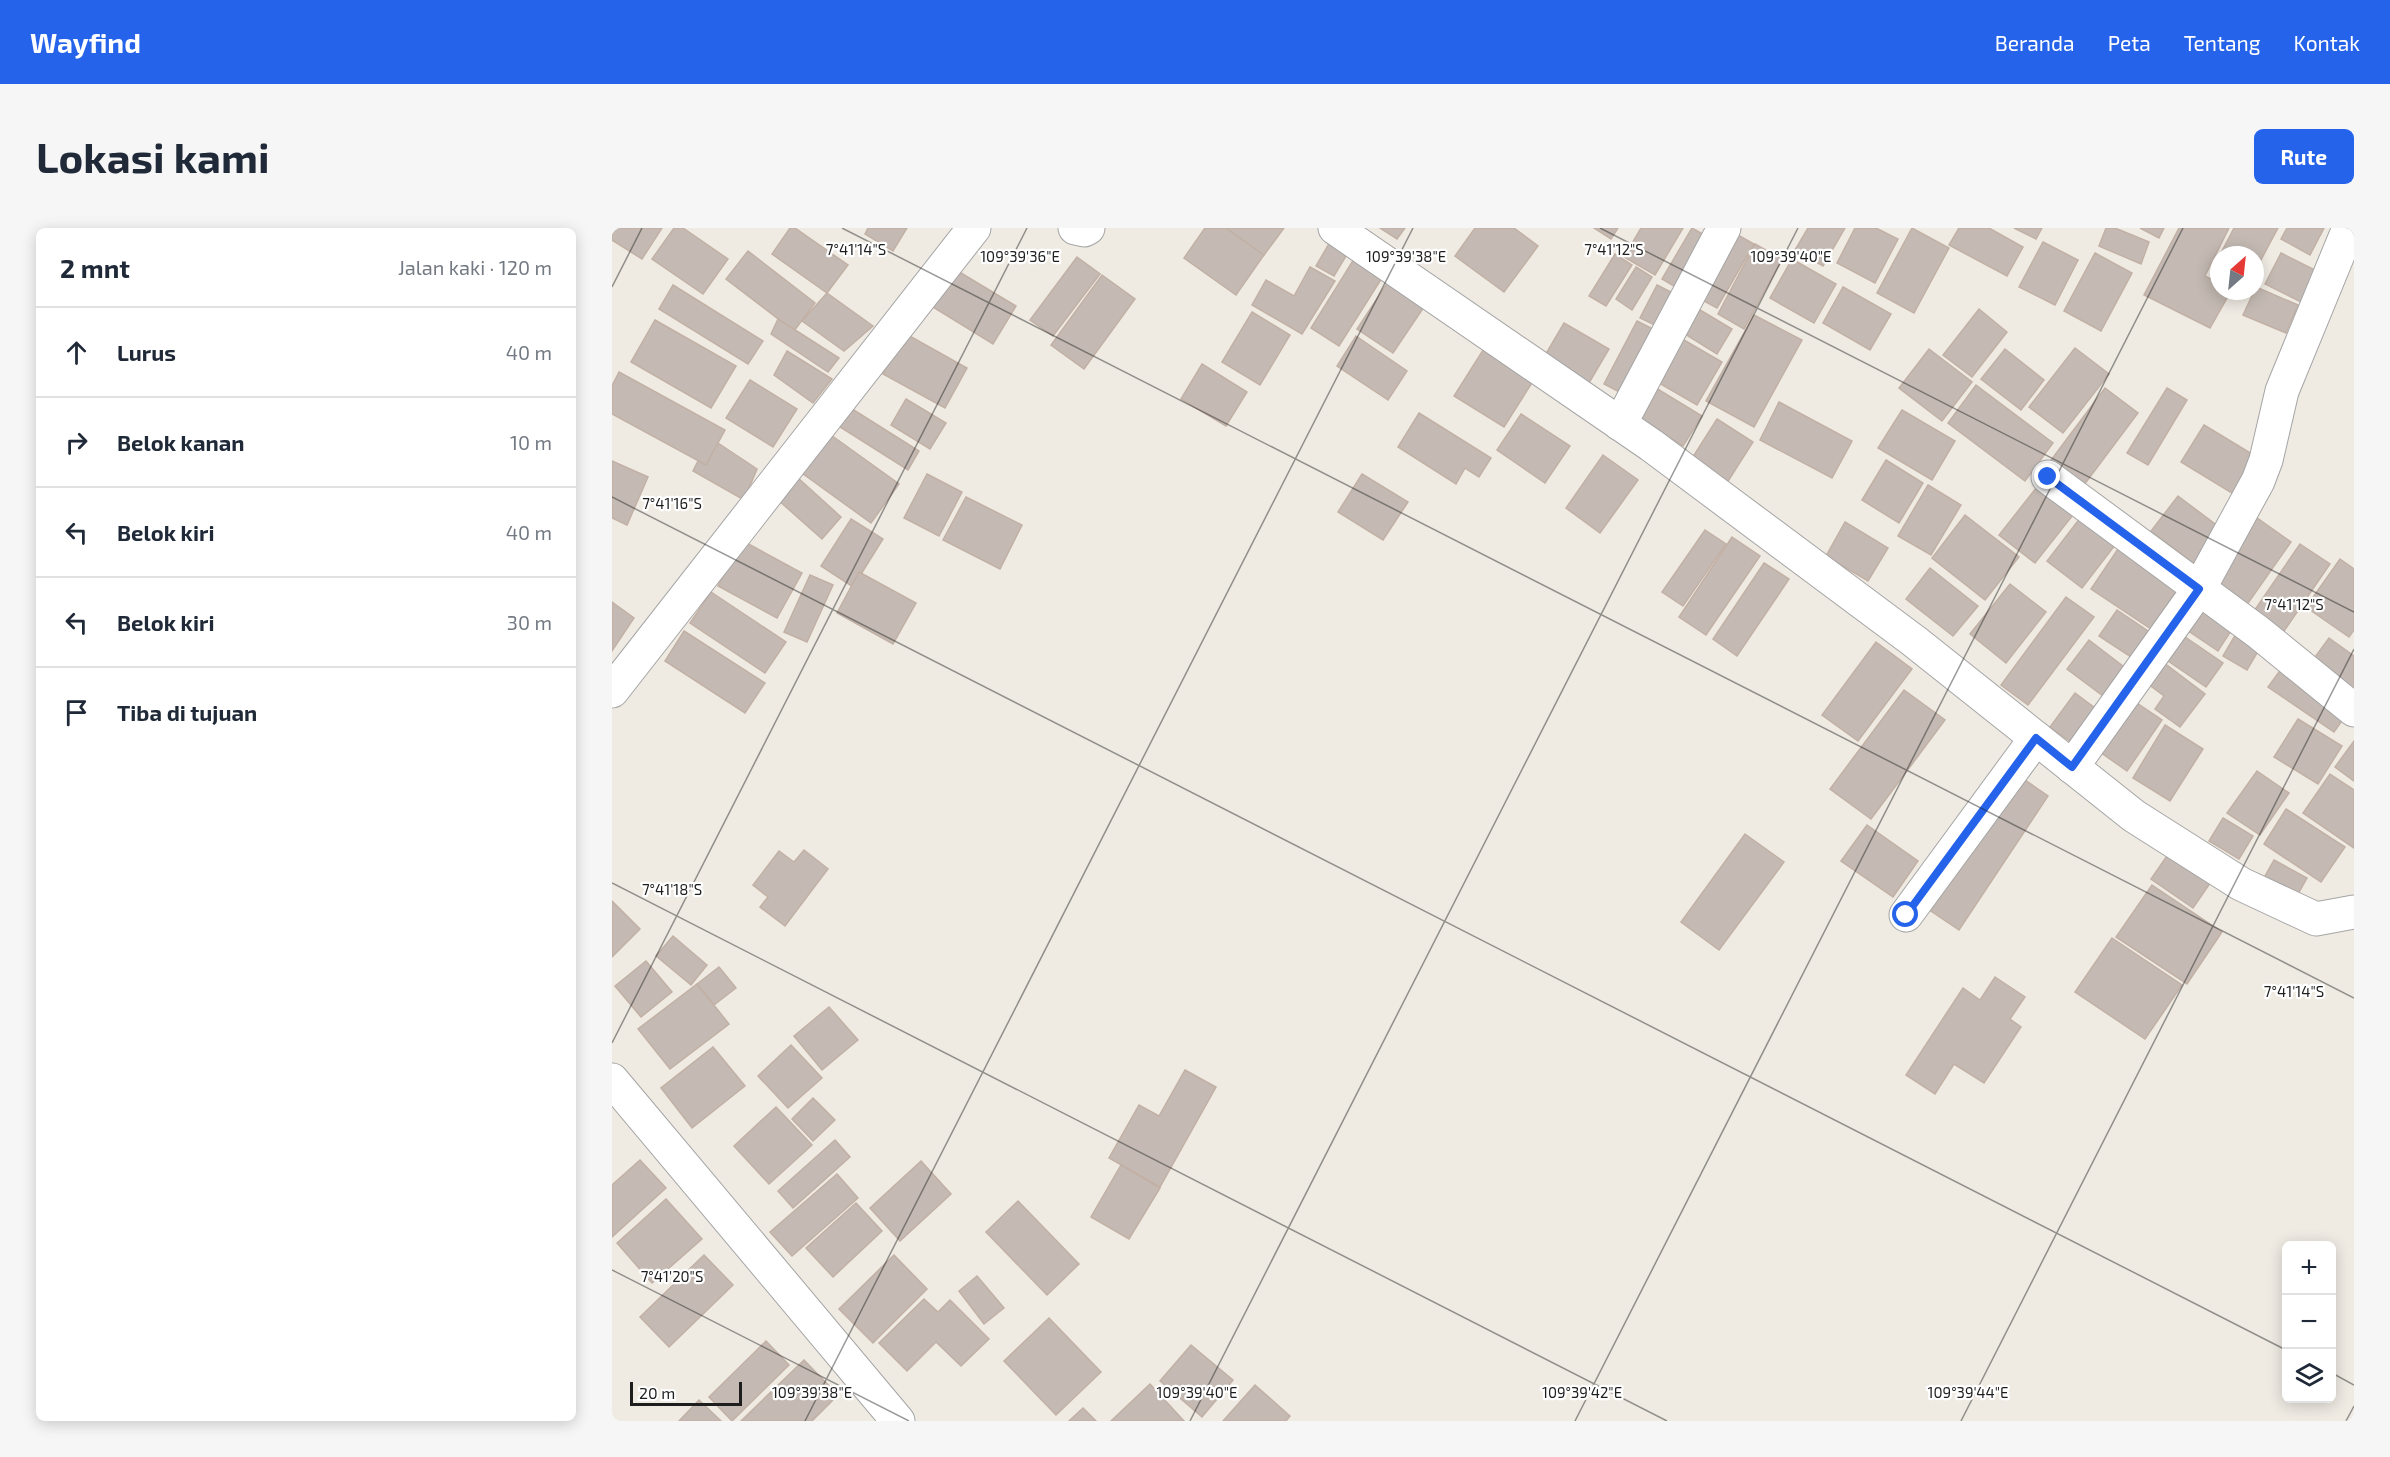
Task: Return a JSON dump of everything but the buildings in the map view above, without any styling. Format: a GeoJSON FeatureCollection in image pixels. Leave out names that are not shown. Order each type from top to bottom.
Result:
{"type":"FeatureCollection","features":[{"type":"Feature","properties":{"kind":"street"},"geometry":{"type":"LineString","coordinates":[[612,691],[974,228]]}},
{"type":"Feature","properties":{"kind":"street"},"geometry":{"type":"LineString","coordinates":[[1075,228],[1083,231],[1088,228]]}},
{"type":"Feature","properties":{"kind":"street"},"geometry":{"type":"LineString","coordinates":[[1335,228],[1620,424],[1914,641],[2134,816],[2241,884],[2316,919],[2354,912]]}},
{"type":"Feature","properties":{"kind":"street"},"geometry":{"type":"LineString","coordinates":[[1620,424],[1724,228]]}},
{"type":"Feature","properties":{"kind":"street"},"geometry":{"type":"LineString","coordinates":[[2072,767],[2199,589],[2258,481],[2266,460],[2282,391],[2349,228]]}},
{"type":"Feature","properties":{"kind":"street"},"geometry":{"type":"LineString","coordinates":[[2048,477],[2258,632],[2354,710]]}},
{"type":"Feature","properties":{"kind":"street"},"geometry":{"type":"LineString","coordinates":[[1906,915],[2036,738]]}},
{"type":"Feature","properties":{"kind":"street"},"geometry":{"type":"LineString","coordinates":[[612,1080],[898,1421]]}},
{"type":"Feature","properties":{"kind":"route"},"geometry":{"type":"LineString","coordinates":[[1906,915],[2036,738],[2072,767],[2199,589],[2048,477]]}}]}
